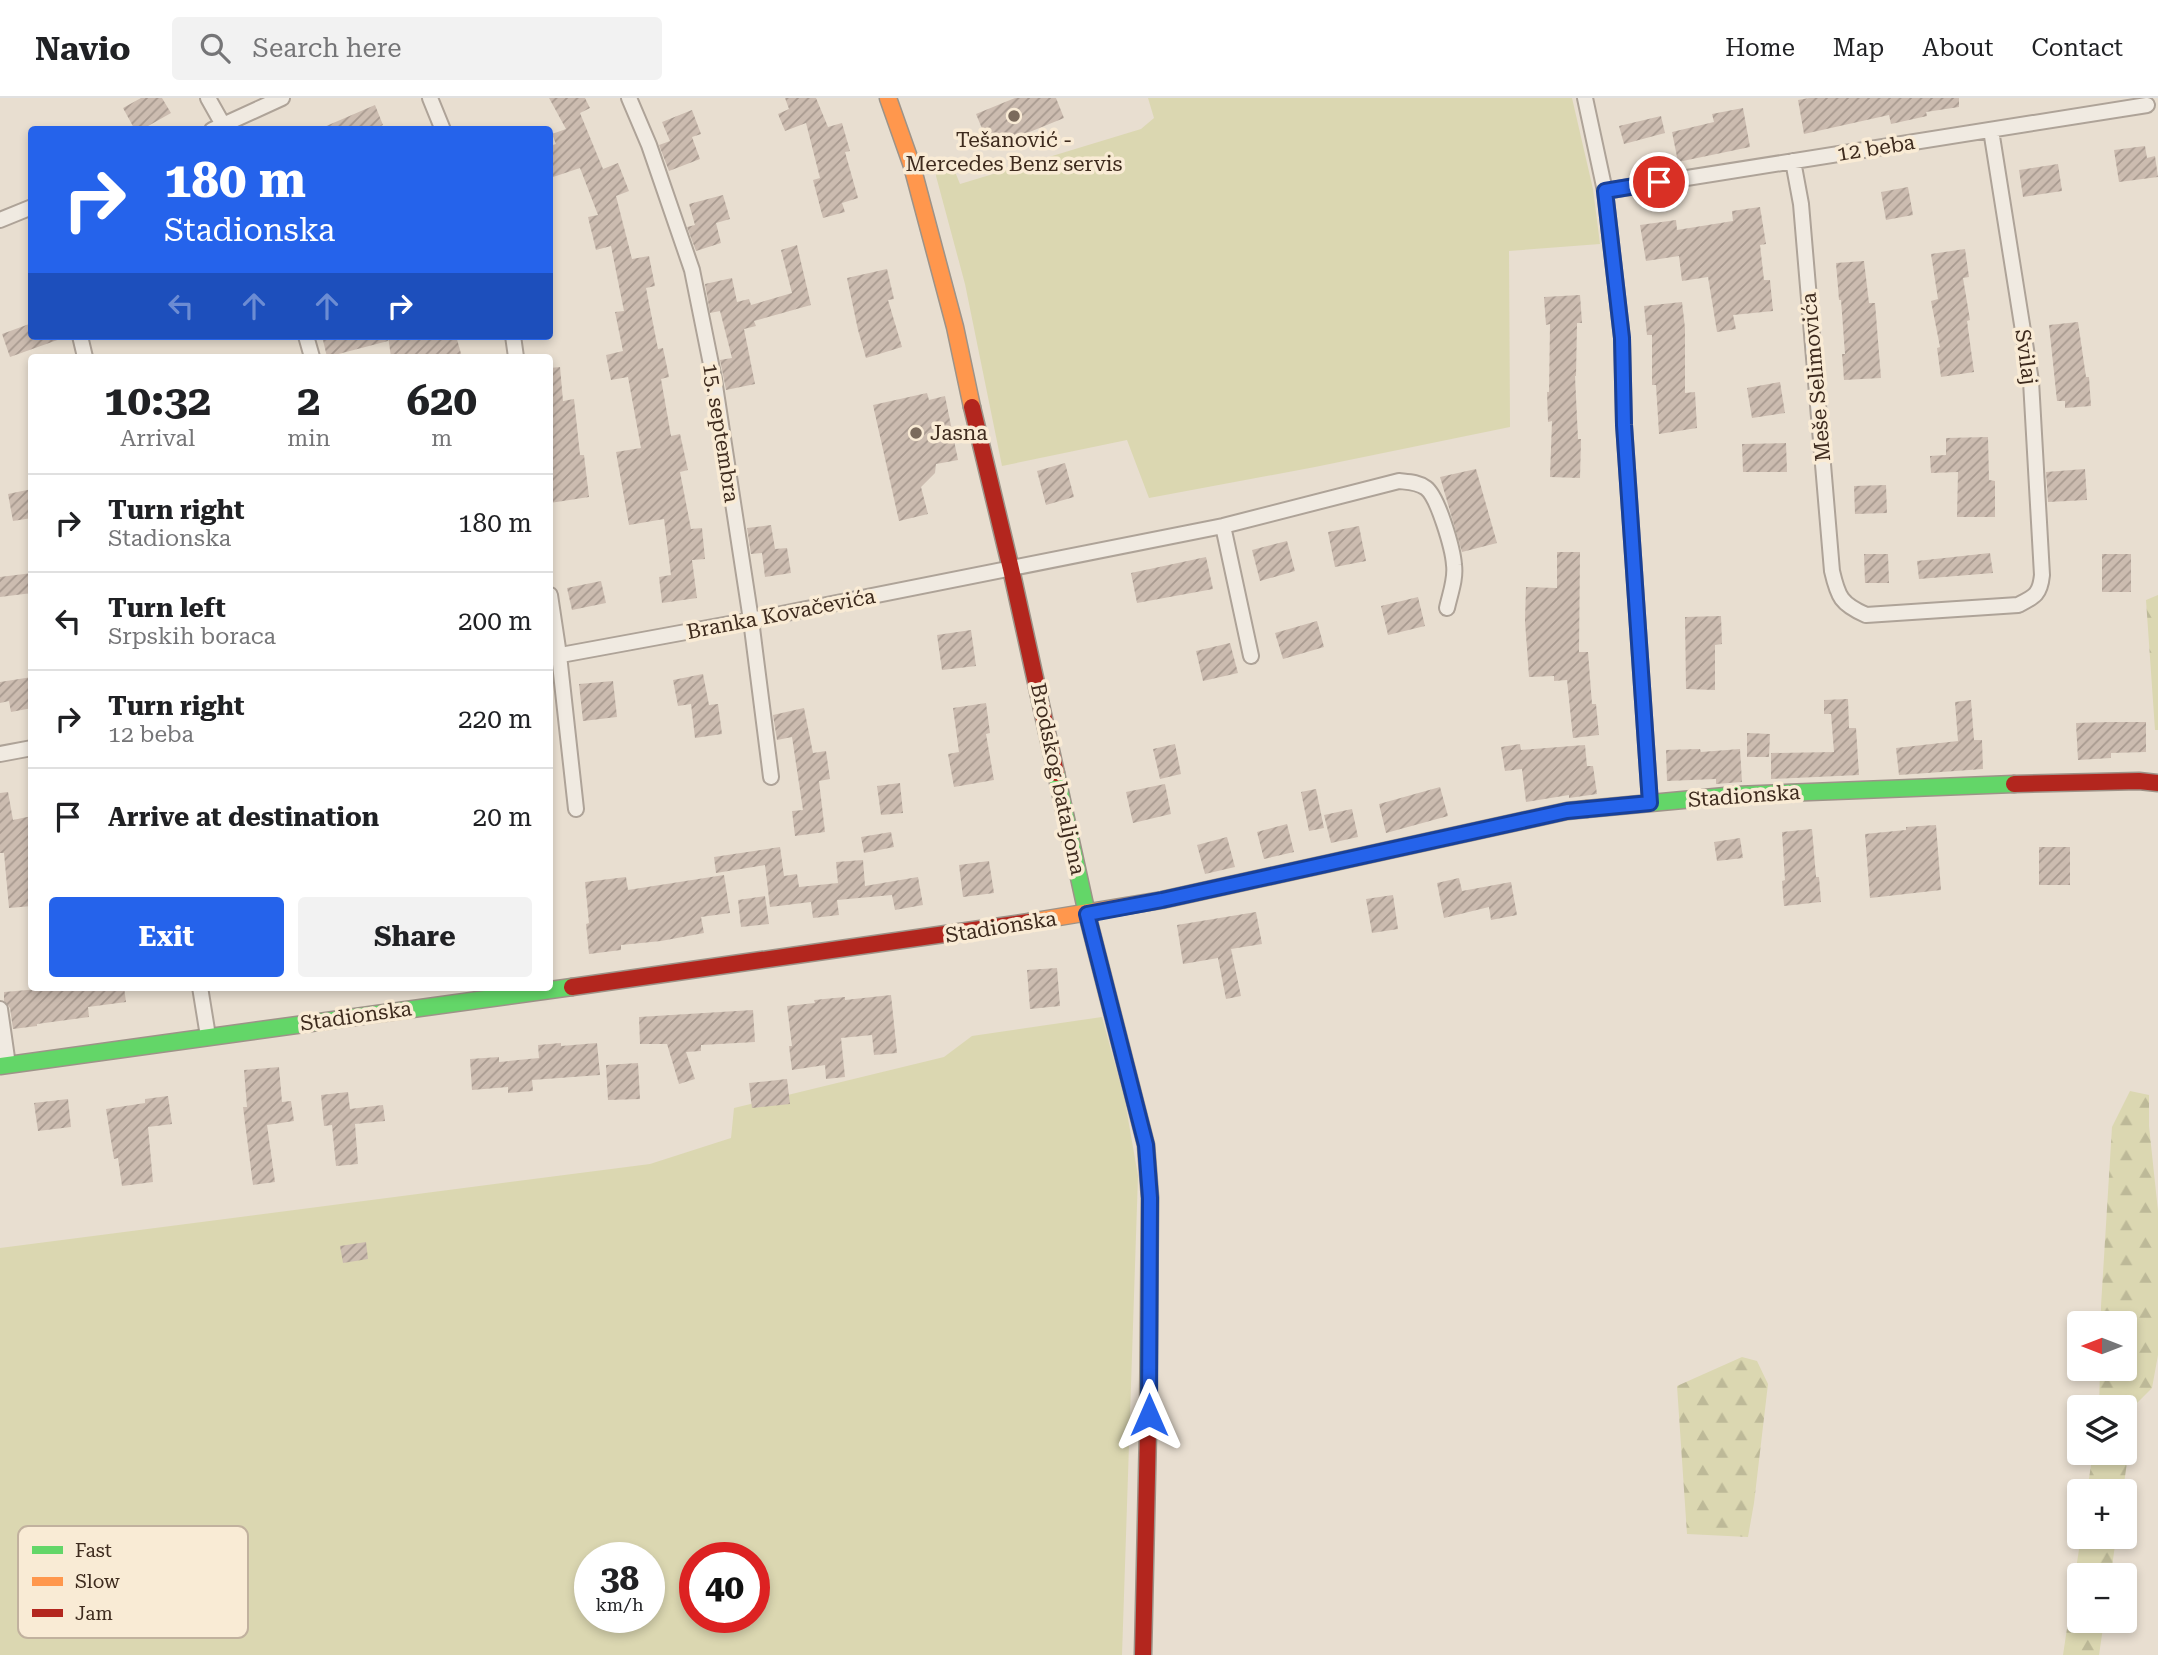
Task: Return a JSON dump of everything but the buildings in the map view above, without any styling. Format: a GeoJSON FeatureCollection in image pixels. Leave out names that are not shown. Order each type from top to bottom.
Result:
{"type":"FeatureCollection","features":[{"type":"Feature","properties":{"kind":"street"},"geometry":{"type":"LineString","coordinates":[[208,98],[220,126]]}},
{"type":"Feature","properties":{"kind":"street"},"geometry":{"type":"LineString","coordinates":[[225,126],[282,98]]}},
{"type":"Feature","properties":{"kind":"street"},"geometry":{"type":"LineString","coordinates":[[430,98],[441,126]]}},
{"type":"Feature","properties":{"kind":"street","name":"15. septembra"},"geometry":{"type":"LineString","coordinates":[[628,98],[649,145],[692,270],[714,379],[751,620],[771,777]]}},
{"type":"Feature","properties":{"kind":"street","name":"Brodskog bataljona"},"geometry":{"type":"LineString","coordinates":[[888,98],[931,230],[1012,569],[1087,914],[1146,1145],[1150,1198],[1149,1469],[1143,1655]]}},
{"type":"Feature","properties":{"kind":"street"},"geometry":{"type":"LineString","coordinates":[[1585,98],[1605,191],[1622,338],[1624,425],[1650,803]]}},
{"type":"Feature","properties":{"kind":"street","name":"12 beba"},"geometry":{"type":"LineString","coordinates":[[1605,191],[2147,105]]}},
{"type":"Feature","properties":{"kind":"street","name":"Svilaj"},"geometry":{"type":"LineString","coordinates":[[1837,593],[1848,607],[1866,615],[2018,605],[2035,596],[2041,587],[2031,381],[1991,130]]}},
{"type":"Feature","properties":{"kind":"street","name":"Meše Selimovića"},"geometry":{"type":"LineString","coordinates":[[1793,161],[1801,204],[1832,571],[1837,593]]}},
{"type":"Feature","properties":{"kind":"street"},"geometry":{"type":"LineString","coordinates":[[0,220],[28,209]]}},
{"type":"Feature","properties":{"kind":"street"},"geometry":{"type":"LineString","coordinates":[[1012,569],[1223,526],[1399,481],[1412,482],[1426,488],[1438,506],[1454,565],[1447,608]]}},
{"type":"Feature","properties":{"kind":"street"},"geometry":{"type":"LineString","coordinates":[[1223,526],[1251,656]]}},
{"type":"Feature","properties":{"kind":"street","name":"Branka Kovačevića"},"geometry":{"type":"LineString","coordinates":[[554,656],[1012,569]]}},
{"type":"Feature","properties":{"kind":"street"},"geometry":{"type":"LineString","coordinates":[[554,656],[576,809]]}},
{"type":"Feature","properties":{"kind":"street"},"geometry":{"type":"LineString","coordinates":[[0,754],[28,749]]}},
{"type":"Feature","properties":{"kind":"street","name":"Stadionska"},"geometry":{"type":"LineString","coordinates":[[553,989],[1087,914],[1567,811],[1736,795],[1980,784],[2139,781],[2158,783]]}},
{"type":"Feature","properties":{"kind":"street"},"geometry":{"type":"LineString","coordinates":[[201,991],[208,1036]]}},
{"type":"Feature","properties":{"kind":"street","name":"Stadionska"},"geometry":{"type":"LineString","coordinates":[[0,1009],[4,1065],[537,991]]}},
{"type":"Feature","properties":{"kind":"green space"},"geometry":{"type":"Polygon","coordinates":[[[1148,98],[1572,98],[1593,189],[1600,244],[1509,251],[1510,427],[1149,498],[1127,440],[1002,466],[965,284],[936,176],[937,167],[951,162],[960,184],[1141,129],[1154,118],[1148,98]]]}},
{"type":"Feature","properties":{"kind":"green space"},"geometry":{"type":"Polygon","coordinates":[[[2158,595],[2158,730],[2155,730],[2146,600],[2158,595]]]}},
{"type":"Feature","properties":{"kind":"green space"},"geometry":{"type":"Polygon","coordinates":[[[1102,1017],[1125,1101],[1138,1176],[1122,1655],[0,1655],[0,1248],[650,1164],[731,1138],[734,1108],[944,1057],[972,1036],[1102,1017]]]}},
{"type":"Feature","properties":{"kind":"green space"},"geometry":{"type":"Polygon","coordinates":[[[2130,1091],[2149,1095],[2149,1126],[2158,1211],[2158,1355],[2152,1388],[2137,1403],[2137,1395],[2099,1395],[2100,1381],[2137,1381],[2137,1311],[2101,1311],[2112,1127],[2130,1091]]]}},
{"type":"Feature","properties":{"kind":"green space"},"geometry":{"type":"Polygon","coordinates":[[[1742,1357],[1757,1361],[1768,1384],[1748,1537],[1687,1534],[1677,1386],[1742,1357]]]}},
{"type":"Feature","properties":{"kind":"green space"},"geometry":{"type":"Polygon","coordinates":[[[2091,1465],[2127,1465],[2125,1479],[2089,1479],[2091,1465]]]}},
{"type":"Feature","properties":{"kind":"green space"},"geometry":{"type":"Polygon","coordinates":[[[2079,1549],[2114,1549],[2113,1563],[2077,1563],[2079,1549]]]}},
{"type":"Feature","properties":{"kind":"green space"},"geometry":{"type":"Polygon","coordinates":[[[2067,1629],[2067,1633],[2102,1633],[2099,1655],[2063,1655],[2067,1629]]]}},
{"type":"Feature","properties":{"kind":"traffic: fast"},"geometry":{"type":"LineString","coordinates":[[1056,773],[1087,914],[1146,1145],[1150,1198],[1148,1431]]}},
{"type":"Feature","properties":{"kind":"traffic: fast"},"geometry":{"type":"LineString","coordinates":[[1587,809],[1736,795],[2014,784]]}},
{"type":"Feature","properties":{"kind":"traffic: fast"},"geometry":{"type":"LineString","coordinates":[[553,990],[572,987]]}},
{"type":"Feature","properties":{"kind":"traffic: fast"},"geometry":{"type":"LineString","coordinates":[[0,1066],[543,991]]}},
{"type":"Feature","properties":{"kind":"traffic: slow"},"geometry":{"type":"LineString","coordinates":[[888,98],[912,166],[955,327],[972,407]]}},
{"type":"Feature","properties":{"kind":"traffic: slow"},"geometry":{"type":"LineString","coordinates":[[1029,922],[1162,900],[1567,811],[1587,809]]}},
{"type":"Feature","properties":{"kind":"traffic: jam"},"geometry":{"type":"LineString","coordinates":[[972,407],[1056,773]]}},
{"type":"Feature","properties":{"kind":"traffic: jam"},"geometry":{"type":"LineString","coordinates":[[2014,784],[2139,781],[2158,783]]}},
{"type":"Feature","properties":{"kind":"traffic: jam"},"geometry":{"type":"LineString","coordinates":[[572,987],[1029,922]]}},
{"type":"Feature","properties":{"kind":"traffic: jam"},"geometry":{"type":"LineString","coordinates":[[1143,1655],[1148,1431]]}},
{"type":"Feature","properties":{"kind":"place","name":"Tešanović - Mercedes Benz servis"},"geometry":{"type":"Point","coordinates":[1014,116]}},
{"type":"Feature","properties":{"kind":"place","name":"Jasna"},"geometry":{"type":"Point","coordinates":[916,433]}},
{"type":"Feature","properties":{"kind":"route"},"geometry":{"type":"LineString","coordinates":[[1149,1415],[1150,1198],[1146,1145],[1087,914],[1567,811],[1650,803],[1624,425],[1622,338],[1605,191],[1659,182]]}}]}
